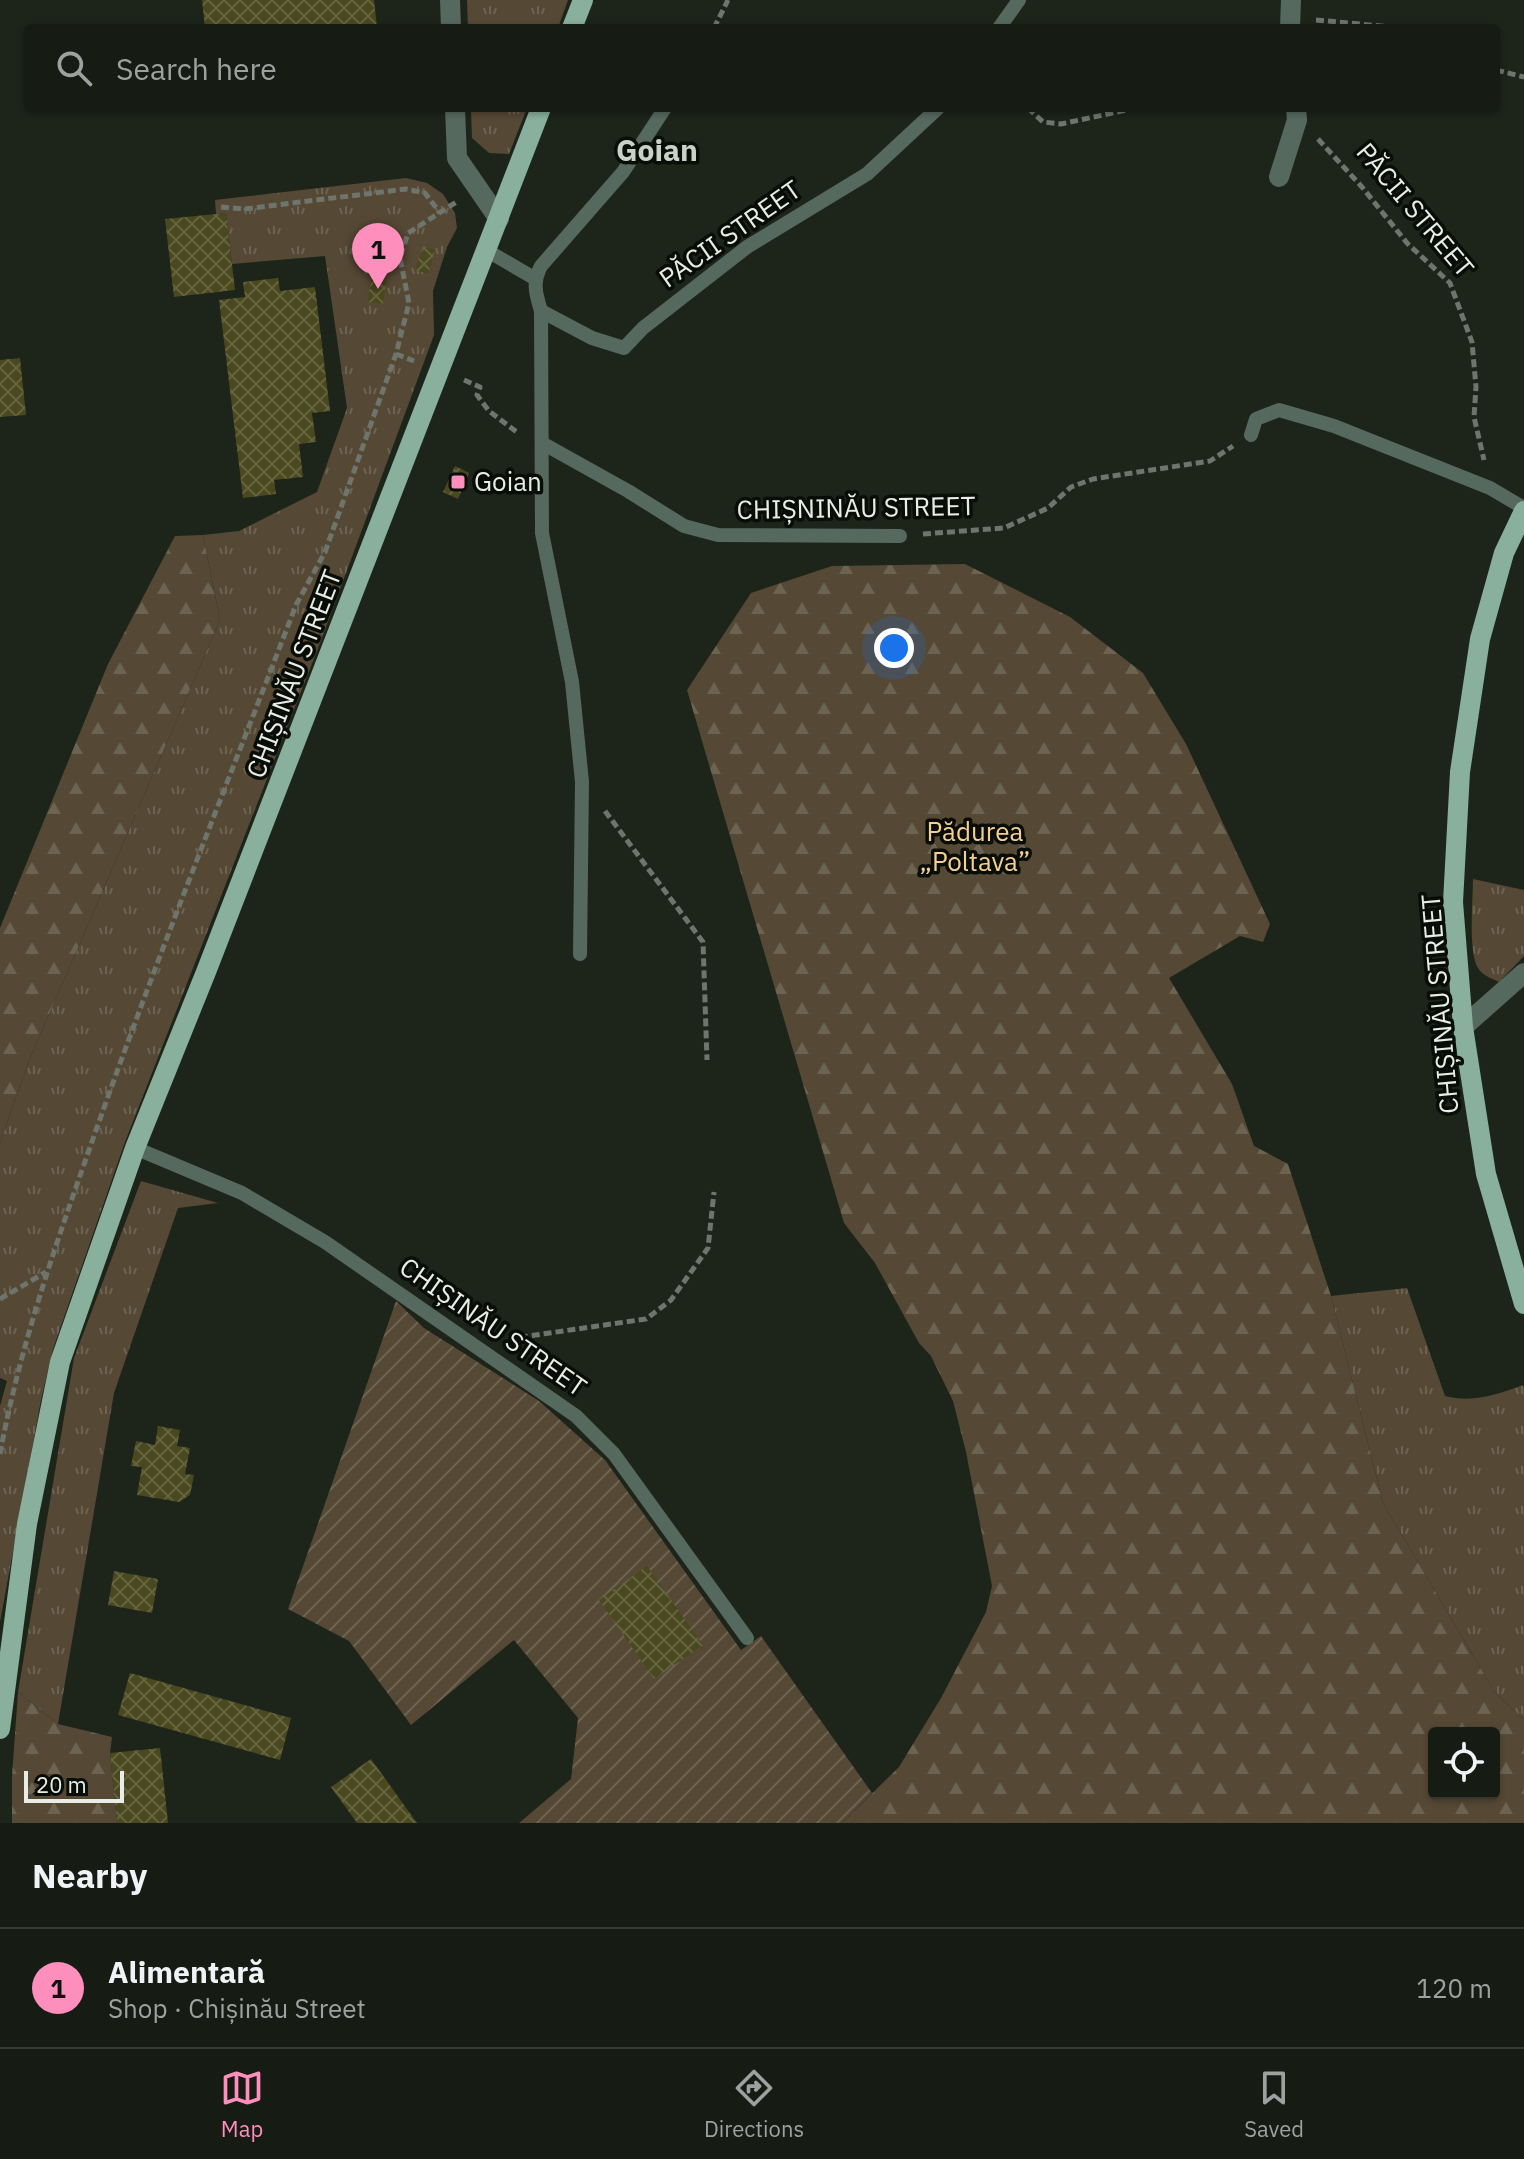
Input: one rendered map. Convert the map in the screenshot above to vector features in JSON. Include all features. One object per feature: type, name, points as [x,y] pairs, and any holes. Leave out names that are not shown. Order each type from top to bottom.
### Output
[{"type":"main road","points":[[574,24],[583,0]]},
{"type":"main road","name":"CHIȘINĂU STREET","points":[[0,1729],[27,1524],[60,1362],[135,1148],[539,112]]},
{"type":"main road","name":"CHIȘINĂU STREET","points":[[1524,509],[1504,553],[1489,601],[1474,675],[1460,772],[1453,902],[1463,1027],[1486,1174],[1524,1304]]},
{"type":"street","points":[[450,0],[451,24]]},
{"type":"street","points":[[455,112],[457,158],[499,219]]},
{"type":"street","points":[[1279,177],[1296,114]]},
{"type":"street","points":[[1463,1027],[1524,973]]},
{"type":"lane","points":[[1002,24],[1019,0]]},
{"type":"lane","points":[[580,954],[582,782],[572,682],[542,533],[541,311],[534,278],[623,172],[662,112]]},
{"type":"lane","name":"PĂCII STREET","points":[[541,311],[592,338],[624,348],[643,328],[747,247],[867,174],[934,112]]},
{"type":"lane","points":[[486,250],[534,278]]},
{"type":"lane","points":[[1251,435],[1256,419],[1279,410],[1334,426],[1490,488],[1524,509]]},
{"type":"lane","name":"CHIȘNINĂU STREET","points":[[542,443],[684,526],[718,535],[900,536]]},
{"type":"lane","name":"CHIȘINĂU STREET","points":[[135,1148],[242,1193],[325,1242],[576,1416],[614,1454],[747,1638]]},
{"type":"path","points":[[716,24],[728,0]]},
{"type":"path","points":[[1291,16],[1365,24]]},
{"type":"path","points":[[1500,71],[1524,77]]},
{"type":"path","points":[[1032,112],[1043,122],[1061,124],[1117,112]]},
{"type":"path","name":"PĂCII STREET","points":[[1296,114],[1407,243],[1450,283],[1472,342],[1476,387],[1474,417],[1490,488]]},
{"type":"path","points":[[0,1454],[12,1391],[46,1272],[125,1049],[296,605],[325,552],[396,354],[409,303],[400,258],[408,233],[478,188]]},
{"type":"path","points":[[221,207],[244,209],[406,189],[425,193],[440,213]]},
{"type":"path","points":[[480,387],[477,395],[489,411],[511,430],[542,443]]},
{"type":"path","name":"CHIȘNINĂU STREET","points":[[900,536],[1004,528],[1048,508],[1071,487],[1093,479],[1210,461],[1251,435]]},
{"type":"path","points":[[582,782],[703,942],[707,1060]]},
{"type":"path","points":[[475,1345],[646,1319],[671,1300],[708,1248],[714,1192]]},
{"type":"path","points":[[0,1299],[46,1272]]},
{"type":"green space","points":[[467,0],[568,0],[559,24],[468,24]]},
{"type":"green space","points":[[471,112],[525,112],[509,154],[489,153],[472,138]]},
{"type":"green space","points":[[406,178],[427,183],[443,194],[455,213],[457,228],[447,247],[433,291],[434,335],[322,638],[125,1142],[53,1349],[0,1622],[0,1406],[7,1381],[0,1378],[0,1143],[28,1063],[220,620],[203,535],[239,531],[317,492],[347,408],[325,256],[232,264],[226,213],[216,214],[215,200]]},
{"type":"green space","points":[[203,535],[220,620],[28,1063],[0,1143],[0,928],[108,664],[175,536]]},
{"type":"green space","name":"Pădurea „Poltava”","points":[[965,564],[1070,617],[1143,673],[1186,744],[1270,924],[1263,942],[1240,936],[1169,978],[1232,1084],[1254,1146],[1288,1164],[1331,1296],[1383,1503],[1494,1691],[1524,1720],[1524,1823],[842,1823],[899,1767],[941,1698],[986,1612],[992,1586],[953,1401],[931,1356],[919,1343],[875,1263],[844,1223],[687,690],[751,593],[832,566]]},
{"type":"green space","points":[[1473,879],[1524,890],[1524,956],[1499,982],[1482,973],[1475,960],[1472,938]]},
{"type":"green space","points":[[141,1181],[218,1203],[178,1208],[114,1393],[58,1724],[18,1692],[74,1358]]},
{"type":"green space","points":[[1407,1288],[1445,1396],[1475,1398],[1523,1385],[1524,1388],[1524,1720],[1494,1691],[1383,1503],[1331,1296]]},
{"type":"green space","points":[[396,1301],[424,1328],[539,1401],[605,1460],[741,1650],[761,1636],[872,1793],[842,1823],[519,1823],[571,1779],[578,1718],[514,1640],[411,1725],[349,1641],[288,1609]]},
{"type":"green space","points":[[18,1692],[58,1724],[112,1737],[110,1753],[117,1823],[12,1823]]},
{"type":"building","points":[[202,0],[374,0],[377,24],[205,24]]},
{"type":"building","points":[[226,213],[235,290],[174,297],[165,219]]},
{"type":"building","points":[[423,246],[435,250],[428,274],[415,270]]},
{"type":"building","points":[[372,274],[387,276],[383,304],[368,302]]},
{"type":"building","points":[[278,278],[280,291],[315,287],[330,411],[312,413],[316,442],[299,444],[303,477],[274,480],[276,494],[243,498],[219,300],[245,297],[243,282]]},
{"type":"building","points":[[20,358],[26,415],[0,417],[0,360]]},
{"type":"building","points":[[455,466],[469,473],[458,499],[443,492]]},
{"type":"building","points":[[158,1426],[180,1430],[177,1446],[190,1448],[185,1474],[194,1475],[190,1495],[179,1502],[137,1495],[142,1467],[131,1466],[136,1441],[155,1445]]},
{"type":"building","points":[[647,1566],[703,1645],[654,1679],[599,1600]]},
{"type":"building","points":[[114,1571],[158,1579],[152,1613],[108,1605]]},
{"type":"building","points":[[130,1673],[291,1718],[280,1760],[118,1715]]},
{"type":"building","points":[[160,1748],[168,1823],[117,1823],[110,1753]]},
{"type":"building","points":[[371,1759],[417,1823],[357,1823],[331,1787]]},
{"type":"place","name":"Alimentară","points":[[378,289]]},
{"type":"place","name":"Goian","points":[[458,482]]},
{"type":"district","name":"Goian","points":[[657,151]]}]
